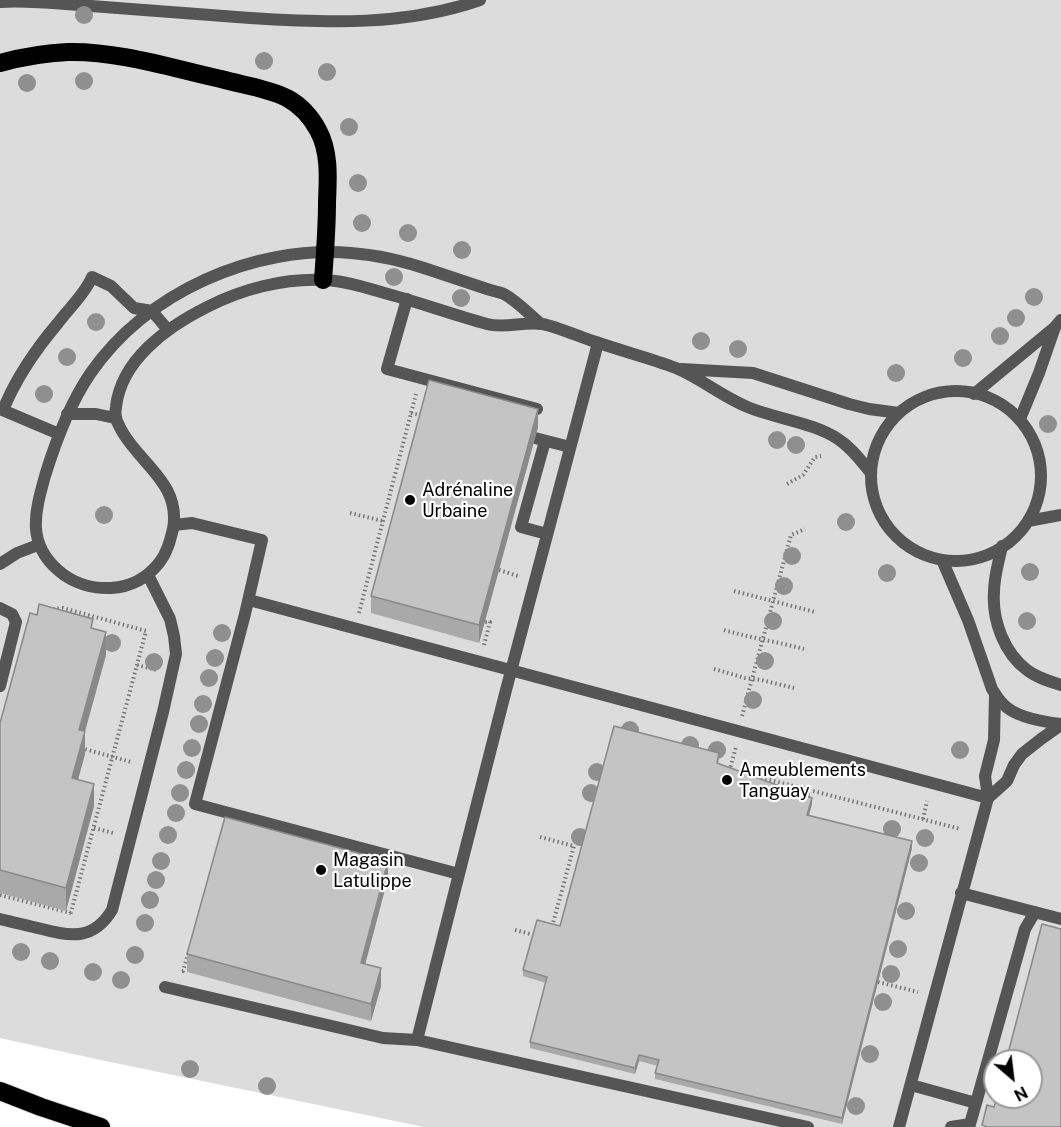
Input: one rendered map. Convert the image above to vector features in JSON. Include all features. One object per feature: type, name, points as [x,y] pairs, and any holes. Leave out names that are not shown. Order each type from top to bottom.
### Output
[{"type":"highway","points":[[0,63],[60,53],[105,54],[260,89],[290,100],[314,123],[325,147],[328,186],[323,280]]},
{"type":"highway","points":[[0,1091],[100,1127]]},
{"type":"street","points":[[0,2],[32,2],[338,22],[413,17],[480,0]]},
{"type":"street","points":[[541,324],[506,295],[398,261],[353,253],[325,252],[268,259],[232,269],[197,284],[153,311],[128,331],[102,358],[83,385],[67,414],[45,479],[37,512],[35,531],[38,545],[59,571],[86,586],[118,587],[131,584],[148,575],[165,555],[174,525],[173,507],[168,491],[159,476],[130,444],[115,418],[118,394],[128,372],[145,351],[168,330],[191,316],[210,305],[245,292],[281,283],[323,280],[360,286],[494,326],[541,324],[677,369],[746,407],[835,437],[854,452],[871,473]]},
{"type":"street","points":[[59,434],[1,410],[22,372],[92,277],[111,286],[134,308],[153,311],[168,330]]},
{"type":"street","points":[[407,299],[387,369],[491,401],[537,409]]},
{"type":"street","points":[[974,394],[1058,323]]},
{"type":"street","points":[[1020,418],[1058,323]]},
{"type":"street","points":[[417,1040],[511,670],[598,343]]},
{"type":"street","points":[[677,369],[753,373],[849,404],[899,413]]},
{"type":"street","points":[[952,392],[974,394],[997,402],[1020,418],[1034,444],[1040,463],[1038,497],[1028,521],[1002,546],[972,560],[943,562],[903,544],[883,522],[875,503],[871,473],[873,456],[883,430],[899,413],[921,399],[952,392]]},
{"type":"street","points":[[67,414],[96,414],[115,418]]},
{"type":"street","points":[[547,534],[521,528],[540,439],[570,447]]},
{"type":"street","points":[[1028,521],[1061,515]]},
{"type":"street","points":[[174,525],[192,523],[262,540],[249,600],[195,804],[459,874]]},
{"type":"street","points":[[0,564],[17,553],[38,545]]},
{"type":"street","points":[[1002,546],[994,591],[996,614],[1002,636],[1012,656],[1027,670],[1040,678],[1061,685]]},
{"type":"street","points":[[943,562],[968,620],[995,694],[1004,705],[1016,712],[1061,725]]},
{"type":"street","points":[[0,919],[62,934],[76,935],[84,934],[97,927],[112,910],[176,654],[170,619],[148,575]]},
{"type":"street","points":[[249,600],[988,798]]},
{"type":"street","points":[[0,608],[12,614],[16,622],[0,686]]},
{"type":"street","points":[[899,1127],[988,798],[985,776],[994,740],[995,694]]},
{"type":"street","points":[[988,798],[1007,781],[1022,754],[1061,725]]},
{"type":"street","points":[[961,893],[1061,919]]},
{"type":"street","points":[[951,1127],[970,1124],[1025,929],[1035,912]]},
{"type":"street","points":[[165,987],[383,1038],[417,1040],[808,1127]]},
{"type":"street","points":[[911,1085],[976,1102]]},
{"type":"path","points":[[359,614],[416,393],[408,390]]},
{"type":"path","points":[[411,413],[424,416]]},
{"type":"path","points":[[788,484],[803,475],[815,457],[821,456]]},
{"type":"path","points":[[389,497],[395,499]]},
{"type":"path","points":[[350,513],[383,521]]},
{"type":"path","points":[[741,719],[791,535],[805,529]]},
{"type":"path","points":[[499,570],[519,576]]},
{"type":"path","points":[[734,591],[814,612]]},
{"type":"path","points":[[50,609],[63,608],[146,631],[70,919]]},
{"type":"path","points":[[483,648],[483,638],[490,622],[485,622]]},
{"type":"path","points":[[724,630],[804,649]]},
{"type":"path","points":[[714,669],[794,688]]},
{"type":"path","points":[[733,747],[737,747],[730,771],[962,829]]},
{"type":"path","points":[[80,748],[113,757]]},
{"type":"path","points":[[923,819],[928,795]]},
{"type":"path","points":[[94,828],[116,834]]},
{"type":"path","points":[[540,837],[574,846],[552,930]]},
{"type":"path","points":[[0,895],[71,913]]},
{"type":"path","points":[[515,930],[534,935]]},
{"type":"path","points":[[183,971],[189,949]]},
{"type":"path","points":[[878,982],[899,988]]},
{"type":"shaded area","points":[[0,0],[1061,0],[1061,1127],[424,1127],[0,1038]]},
{"type":"building","points":[[429,380],[538,409],[479,625],[371,596]]},
{"type":"building","points":[[39,604],[93,619],[91,628],[106,632],[79,730],[85,731],[72,778],[94,784],[66,888],[0,870],[0,723],[30,613],[37,615]]},
{"type":"building","points":[[614,726],[719,753],[717,763],[812,798],[807,815],[912,841],[842,1118],[655,1073],[659,1060],[639,1055],[635,1068],[530,1042],[547,977],[523,970],[537,920],[560,926]]},
{"type":"building","points":[[225,817],[388,861],[361,963],[381,968],[371,1004],[187,954]]},
{"type":"building","points":[[1042,924],[1061,929],[1061,1127],[987,1127],[982,1125],[986,1109],[1043,1109],[1043,1049],[1009,1049]]},
{"type":"place","name":"Adrénaline Urbaine","points":[[410,500]]},
{"type":"place","name":"Ameublements Tanguay","points":[[727,780]]},
{"type":"place","name":"Magasin Latulippe","points":[[321,870]]}]
